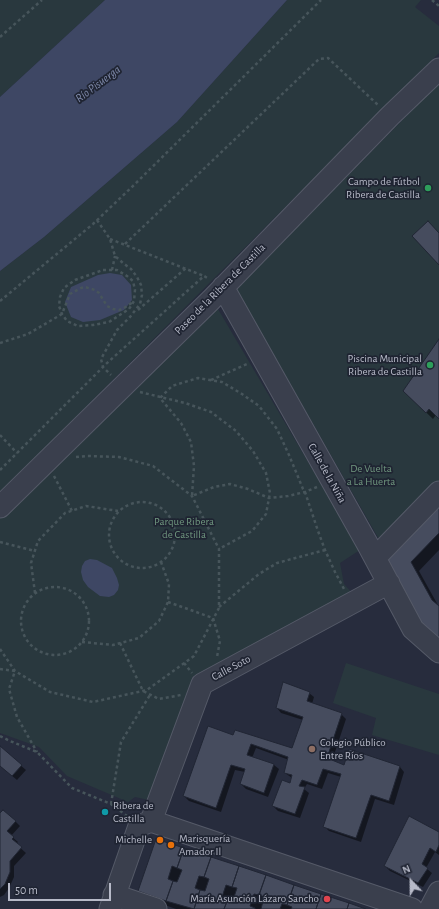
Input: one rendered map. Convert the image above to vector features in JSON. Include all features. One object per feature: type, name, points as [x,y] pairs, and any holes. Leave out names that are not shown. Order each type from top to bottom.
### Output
[{"type":"street","name":"Paseo de la Ribera de Castilla","points":[[0,507],[223,287],[390,116],[439,70]]},
{"type":"street","name":"Calle de la Niña","points":[[223,287],[332,480],[412,628],[439,652]]},
{"type":"street","points":[[375,558],[439,492]]},
{"type":"street","name":"Calle Soto","points":[[112,902],[202,684],[389,584]]},
{"type":"street","points":[[145,824],[412,909]]},
{"type":"street","points":[[430,909],[439,892]]},
{"type":"street","points":[[112,902],[156,909]]},
{"type":"path","points":[[0,38],[42,0]]},
{"type":"path","points":[[0,301],[97,220],[162,159],[321,0]]},
{"type":"path","points":[[432,0],[439,6]]},
{"type":"path","points":[[125,244],[320,59],[328,58],[390,116]]},
{"type":"path","points":[[97,220],[110,238],[115,256],[112,270]]},
{"type":"path","points":[[110,238],[186,268],[223,287]]},
{"type":"path","points":[[115,256],[131,269],[141,285],[142,295],[140,304],[133,314]]},
{"type":"path","points":[[186,268],[133,314],[117,330],[101,359],[103,367],[122,387],[211,412],[236,431],[253,451],[266,473],[270,493],[266,514],[252,531],[219,549]]},
{"type":"path","points":[[103,270],[116,270],[127,276],[132,281],[136,290],[134,301],[129,309],[109,322],[78,326],[68,321],[62,314],[59,306],[60,297],[64,288],[75,280],[103,270]]},
{"type":"path","points":[[0,470],[103,367],[204,276]]},
{"type":"path","points":[[0,343],[28,334],[62,314],[70,294],[81,288],[85,287],[95,290],[99,293],[107,306],[113,309],[119,310],[134,301]]},
{"type":"path","points":[[211,380],[262,358]]},
{"type":"path","points":[[160,398],[172,386],[198,378],[222,382],[259,406],[277,429],[305,492],[325,550],[335,572]]},
{"type":"path","points":[[160,398],[181,423],[191,442],[194,466],[192,496]]},
{"type":"path","points":[[0,435],[17,453]]},
{"type":"path","points":[[74,458],[87,456],[120,457],[153,466],[192,496],[219,549],[219,608]]},
{"type":"path","points":[[47,461],[72,511]]},
{"type":"path","points":[[192,496],[214,487],[230,484],[248,489],[269,498],[288,496],[305,492],[332,480]]},
{"type":"path","points":[[146,501],[156,504],[165,509],[168,513],[175,526],[176,536],[174,546],[169,555],[161,562],[151,567],[140,568],[130,566],[120,560],[113,552],[109,542],[109,531],[112,520],[118,511],[126,505],[146,501]]},
{"type":"path","points":[[35,593],[31,562],[38,541],[65,513],[86,506],[118,511]]},
{"type":"path","points":[[0,542],[35,551]]},
{"type":"path","points":[[0,669],[15,671],[50,692],[93,702],[148,690],[194,656],[219,608],[259,574],[277,564],[325,550]]},
{"type":"path","points":[[82,642],[113,645],[139,638],[159,621],[168,602],[169,584],[161,562]]},
{"type":"path","points":[[58,586],[70,589],[79,596],[86,605],[90,617],[89,629],[82,642],[68,653],[57,655],[46,654],[36,649],[28,642],[23,633],[21,622],[22,611],[27,602],[35,593],[46,588],[58,586]]},
{"type":"path","points":[[168,602],[213,618]]},
{"type":"path","points":[[120,643],[143,691],[159,699],[180,695],[202,684],[215,663],[220,641],[213,618]]},
{"type":"path","points":[[0,649],[15,671]]},
{"type":"path","points":[[15,671],[9,688],[17,717],[37,752],[72,788],[111,804],[122,812]]},
{"type":"path","points":[[111,804],[121,742],[150,695]]},
{"type":"path","points":[[0,736],[10,742],[37,752]]},
{"type":"green space","points":[[0,0],[105,0],[0,97]]},
{"type":"green space","points":[[287,0],[421,0],[415,7],[439,26],[439,53],[0,493],[0,271],[44,237],[177,122]]},
{"type":"green space","name":"De Vuelta a La Huerta","points":[[439,83],[439,482],[380,541],[236,289]]},
{"type":"green space","name":"Parque Ribera de Castilla","points":[[215,304],[360,550],[340,563],[344,584],[354,595],[197,680],[153,801],[135,797],[128,802],[67,776],[39,747],[0,733],[0,516]]},
{"type":"green space","points":[[346,663],[439,694],[439,755],[372,735],[376,718],[333,703]]},
{"type":"water","name":"Río Pisuerga","points":[[105,0],[287,0],[177,122],[44,237],[0,271],[0,97]]},
{"type":"water","points":[[110,273],[122,275],[131,285],[132,300],[124,310],[100,320],[83,322],[71,317],[65,302],[71,287],[98,275]]},
{"type":"water","points":[[90,559],[97,560],[112,568],[119,585],[118,590],[114,595],[109,597],[100,596],[88,587],[83,580],[81,572],[82,566],[85,561]]},
{"type":"building","points":[[428,221],[439,233],[439,265],[412,236]]},
{"type":"building","name":"Piscina Municipal Ribera de Castilla","points":[[439,339],[439,419],[429,409],[426,413],[403,391]]},
{"type":"building","points":[[439,498],[439,533],[411,562],[432,600],[439,606],[439,638],[413,616],[380,558]]},
{"type":"building","points":[[283,682],[310,692],[307,701],[342,713],[327,758],[344,765],[349,749],[400,766],[389,801],[371,795],[356,838],[323,827],[341,774],[323,769],[317,785],[302,780],[299,786],[305,787],[295,814],[272,806],[282,780],[290,783],[292,775],[284,773],[288,757],[251,744],[247,755],[274,764],[264,793],[240,784],[245,769],[231,765],[216,808],[183,796],[208,726],[233,735],[235,730],[292,748],[303,717],[276,708]]},
{"type":"building","points":[[0,746],[22,765],[12,776],[0,766]]},
{"type":"building","points":[[3,810],[16,821],[7,831],[14,837],[12,839],[22,847],[10,861],[10,872],[5,884],[0,889],[0,813]]},
{"type":"building","points":[[409,816],[439,832],[439,845],[436,852],[430,848],[422,864],[428,868],[418,883],[384,866]]},
{"type":"building","points":[[156,839],[184,848],[177,868],[172,866],[168,879],[173,881],[166,901],[138,891]]},
{"type":"building","points":[[184,848],[211,857],[204,877],[199,876],[195,888],[200,890],[194,909],[166,901],[173,881],[177,882],[182,870],[177,868]]},
{"type":"building","points":[[211,857],[239,866],[232,887],[226,885],[222,897],[228,899],[224,909],[194,909],[200,890],[205,891],[209,879],[204,877]]},
{"type":"building","points":[[239,866],[266,875],[259,895],[254,894],[250,906],[255,909],[224,909],[228,899],[233,900],[237,888],[232,887]]},
{"type":"building","points":[[266,875],[294,885],[287,905],[282,904],[280,909],[261,909],[264,897],[259,895]]},
{"type":"building","points":[[294,885],[321,894],[316,909],[291,909],[292,907],[287,905]]},
{"type":"building","points":[[321,894],[349,903],[347,909],[316,909]]},
{"type":"building","points":[[349,903],[363,908],[366,909],[347,909]]},
{"type":"place","name":"Campo de Fútbol Ribera de Castilla","points":[[428,188]]},
{"type":"place","name":"Piscina Municipal Ribera de Castilla","points":[[430,365]]},
{"type":"place","name":"Colegio Público Entre Ríos","points":[[312,749]]},
{"type":"place","name":"Ribera de Castilla","points":[[105,812]]},
{"type":"place","name":"Michelle","points":[[160,840]]},
{"type":"place","name":"Marisquería Amador Il","points":[[171,845]]},
{"type":"place","name":"María Asunción Lázaro Sancho","points":[[327,899]]}]
